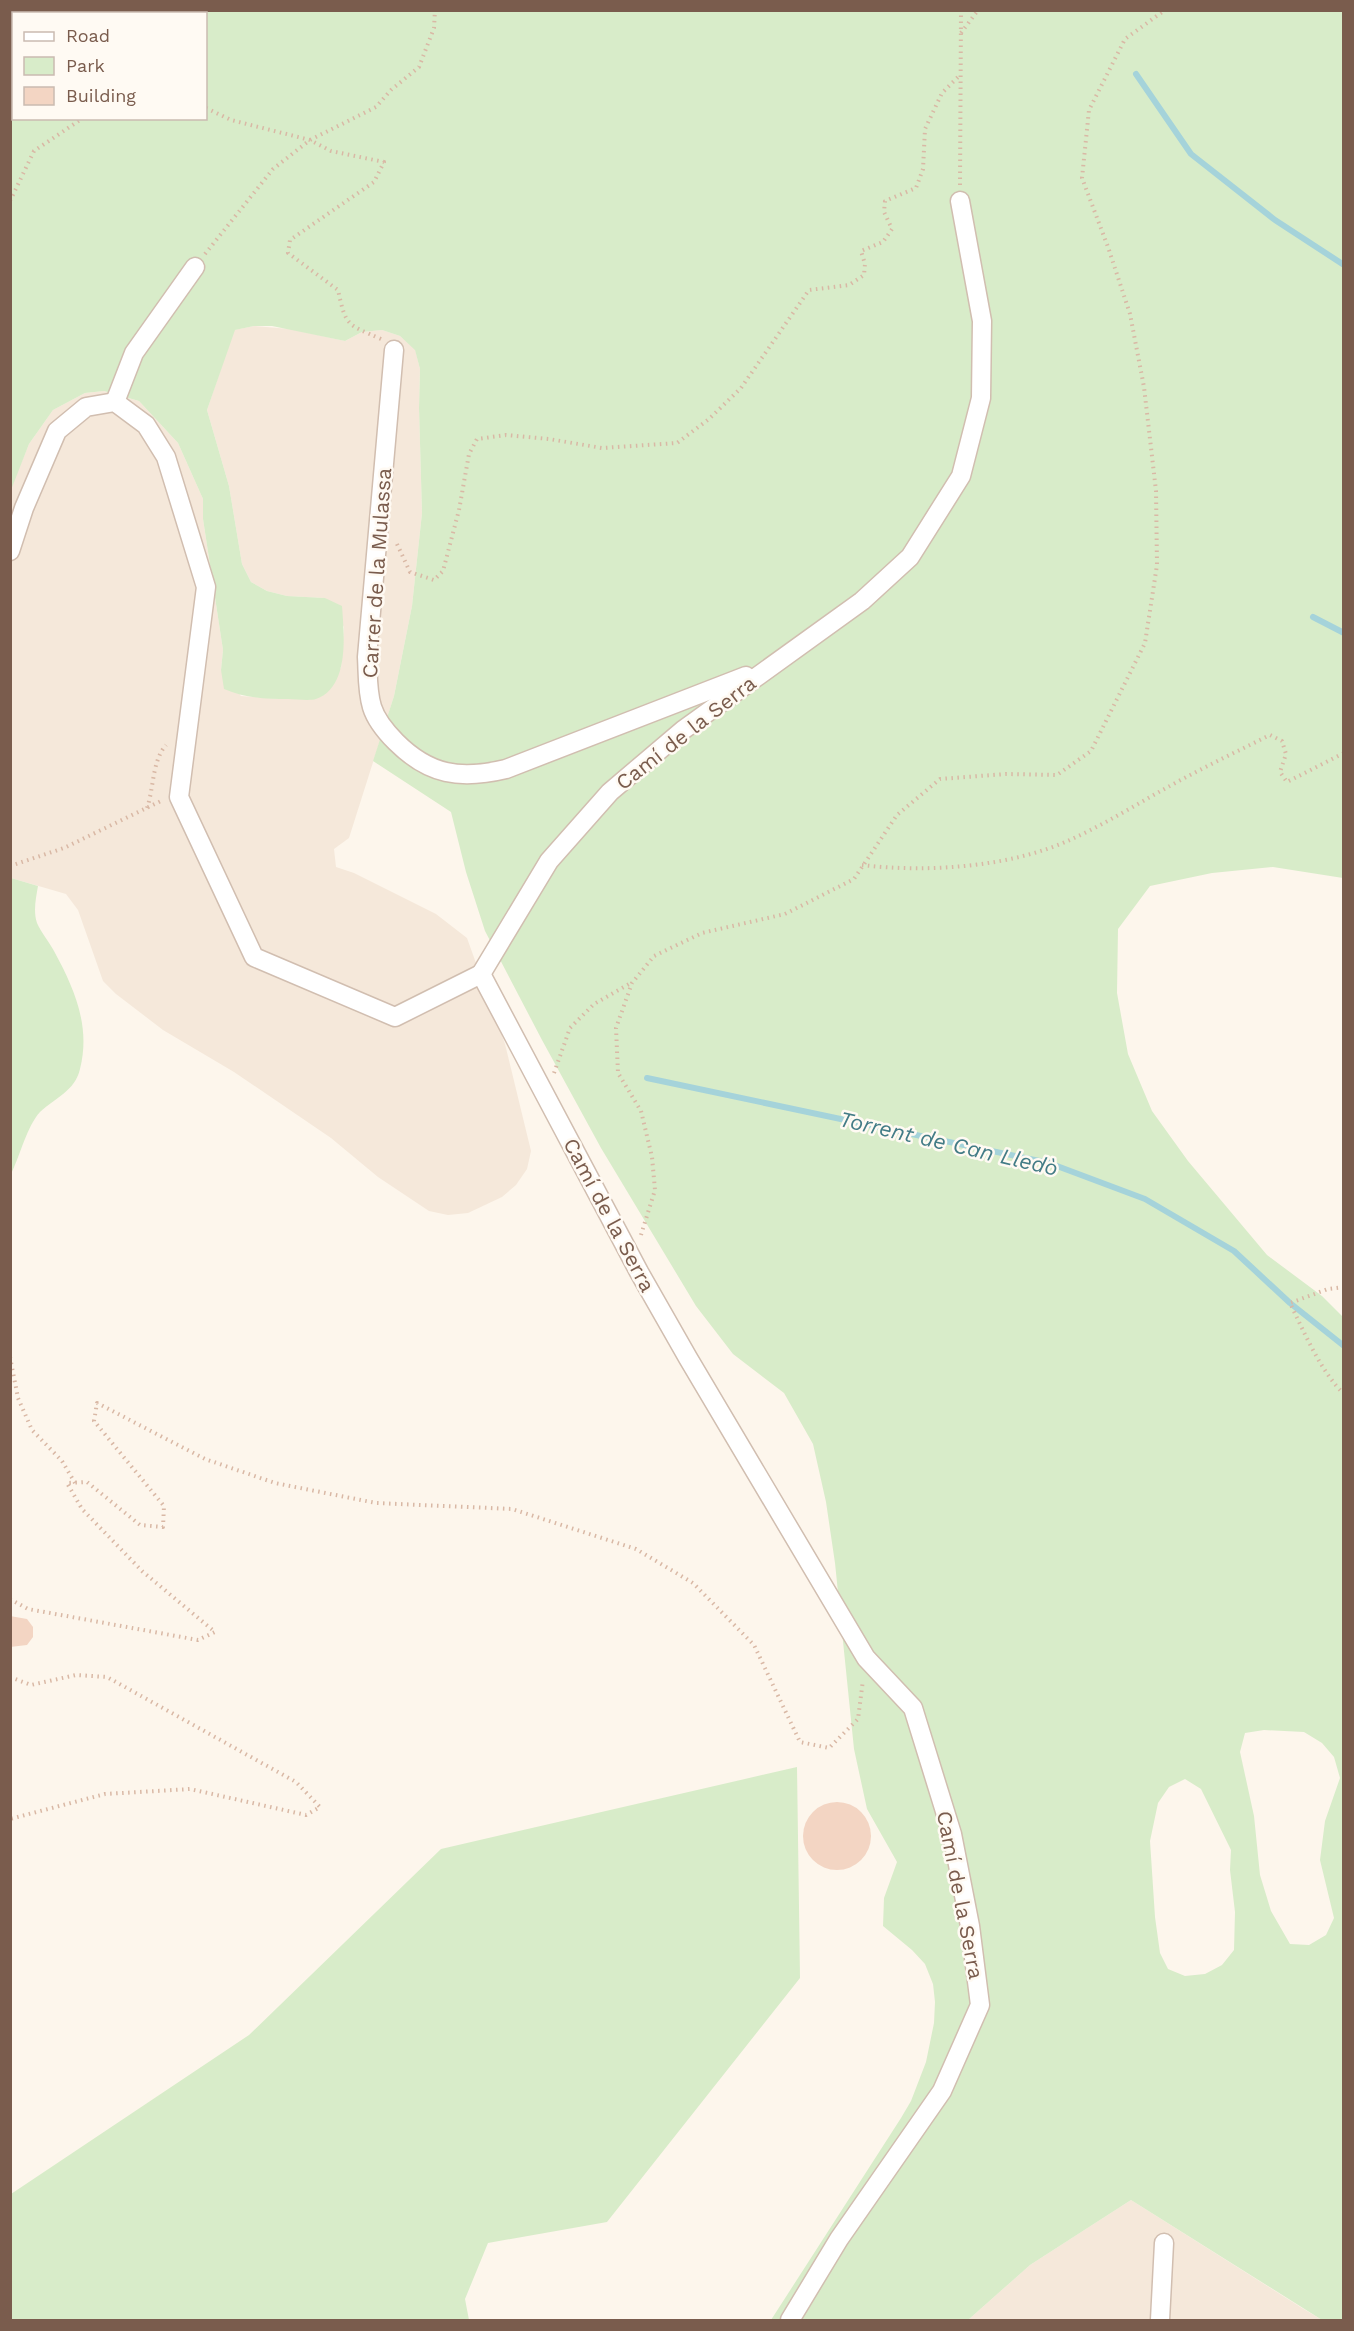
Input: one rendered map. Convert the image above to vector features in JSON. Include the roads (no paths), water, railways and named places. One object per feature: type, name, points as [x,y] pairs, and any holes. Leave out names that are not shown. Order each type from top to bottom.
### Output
[{"type":"street","name":"Camí de la Serra","points":[[790,2320],[839,2239],[942,2091],[980,2005],[970,1926],[952,1834],[913,1708],[866,1658],[639,1272],[481,974],[549,861],[610,792],[683,729],[862,602],[910,556],[961,476],[981,398],[982,321],[960,201]]},
{"type":"street","points":[[115,402],[134,353],[195,267]]},
{"type":"street","name":"Carrer de la Mulassa","points":[[394,351],[368,657],[369,691],[373,709],[390,736],[418,762],[434,769],[471,775],[506,769],[772,666]]},
{"type":"street","points":[[10,551],[24,508],[57,431],[86,407],[115,402],[146,425],[166,457],[206,587],[179,797],[254,957],[395,1017],[481,974]]},
{"type":"street","points":[[1160,2320],[1164,2243]]},
{"type":"waterway","points":[[1136,74],[1191,154],[1275,220],[1344,265]]},
{"type":"waterway","points":[[1313,617],[1344,633]]},
{"type":"waterway","name":"Torrent de Can Lledò","points":[[647,1078],[1049,1163],[1145,1199],[1234,1251],[1290,1303],[1344,1346]]}]
